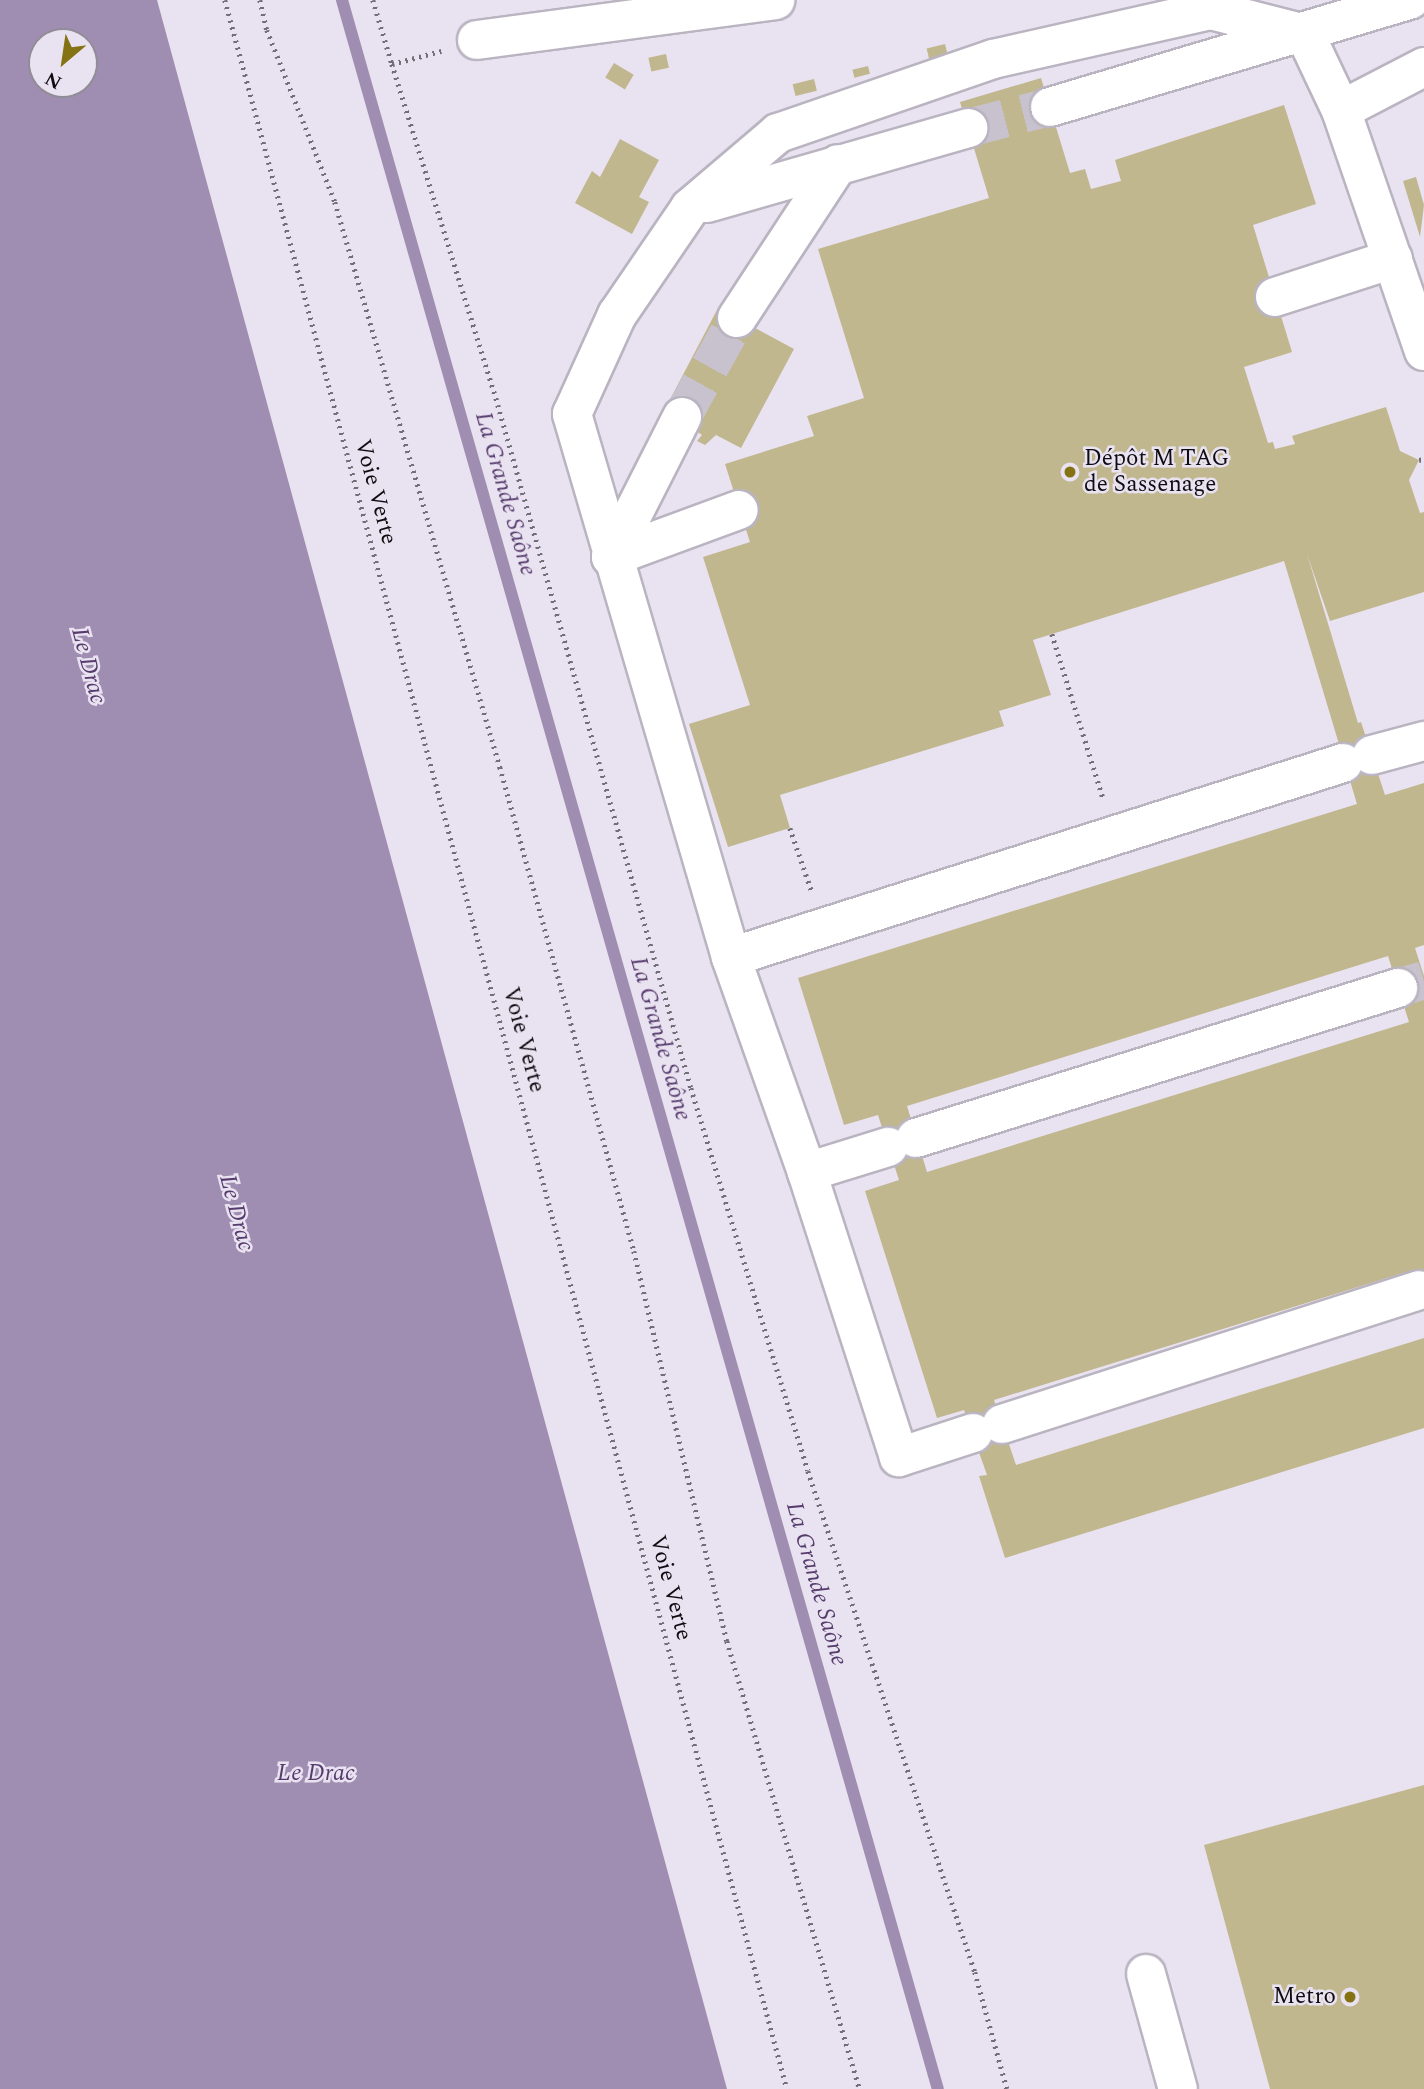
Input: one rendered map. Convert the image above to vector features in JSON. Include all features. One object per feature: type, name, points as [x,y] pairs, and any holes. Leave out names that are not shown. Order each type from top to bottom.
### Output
[{"type":"street","points":[[477,40],[775,0]]},
{"type":"street","points":[[1050,107],[1305,34],[1410,0]]},
{"type":"street","points":[[1305,34],[1211,10],[993,59],[778,134],[690,208],[617,315],[572,414],[611,557],[731,957],[807,1172],[899,1457],[1419,1290]]},
{"type":"street","points":[[1305,34],[1341,110],[1424,351]]},
{"type":"street","points":[[1341,110],[1424,66]]},
{"type":"street","points":[[690,208],[838,163],[968,128]]},
{"type":"street","points":[[737,318],[838,163]]},
{"type":"street","points":[[1275,297],[1392,259]]},
{"type":"street","points":[[611,557],[682,418]]},
{"type":"street","points":[[611,557],[739,510]]},
{"type":"street","points":[[731,957],[1358,759],[1424,741]]},
{"type":"street","points":[[807,1172],[1398,988]]},
{"type":"street","points":[[1146,1974],[1178,2089]]},
{"type":"path","name":"Voie Verte","points":[[225,0],[787,2089]]},
{"type":"path","points":[[260,0],[267,30],[335,202],[500,767],[634,1251],[727,1642],[860,2089]]},
{"type":"path","points":[[373,0],[498,405],[707,1141],[808,1472],[975,1972],[1007,2089]]},
{"type":"path","points":[[392,64],[477,40]]},
{"type":"path","points":[[1052,634],[1115,836]]},
{"type":"water","name":"Le Drac","points":[[0,0],[157,0],[727,2089],[0,2089]]},
{"type":"building","points":[[945,44],[948,56],[929,60],[927,49]]},
{"type":"building","points":[[666,54],[669,68],[651,71],[648,58]]},
{"type":"building","points":[[614,63],[634,75],[625,89],[605,78]]},
{"type":"building","points":[[868,66],[870,74],[854,78],[852,70]]},
{"type":"building","points":[[1041,78],[1070,173],[1085,169],[1091,189],[1121,181],[1115,160],[1284,105],[1316,204],[1253,225],[1292,352],[1244,367],[1268,443],[1273,442],[1275,449],[1295,444],[1292,436],[1386,407],[1400,451],[1419,460],[1409,480],[1420,513],[1424,512],[1424,592],[1330,621],[1307,554],[1358,723],[1361,722],[1385,795],[1424,783],[1424,945],[1415,948],[1424,976],[1424,1304],[1413,1270],[994,1400],[1016,1465],[1424,1338],[1424,1428],[1005,1558],[979,1476],[987,1475],[964,1410],[937,1418],[865,1191],[899,1180],[878,1115],[844,1125],[798,978],[1357,804],[1284,561],[1033,640],[1051,695],[999,711],[1004,726],[780,795],[790,828],[728,847],[689,724],[750,705],[703,557],[750,542],[725,464],[814,436],[807,416],[864,398],[818,249],[989,198],[960,102]],"holes":[[[1388,956],[1409,1022],[927,1172],[907,1106]]]},
{"type":"building","points":[[814,79],[817,91],[796,96],[793,84]]},
{"type":"building","points":[[620,139],[659,160],[639,197],[649,202],[632,234],[575,203],[592,171],[600,177]]},
{"type":"building","points":[[1416,177],[1424,205],[1420,237],[1403,181]]},
{"type":"building","points":[[718,308],[794,349],[741,448],[716,435],[705,445],[697,441],[702,435],[665,409]]},
{"type":"building","name":"Metro","points":[[1424,1785],[1424,2089],[1270,2089],[1204,1845]]},
{"type":"waterway","name":"La Grande Saône","points":[[342,0],[938,2089]]},
{"type":"tunnel","points":[[968,128],[1050,107]]},
{"type":"tunnel","points":[[682,417],[737,318]]},
{"type":"tunnel","points":[[1398,988],[1424,980]]},
{"type":"place","name":"Dépôt M TAG de Sassenage","points":[[1070,472]]},
{"type":"place","name":"Metro","points":[[1350,1997]]}]
